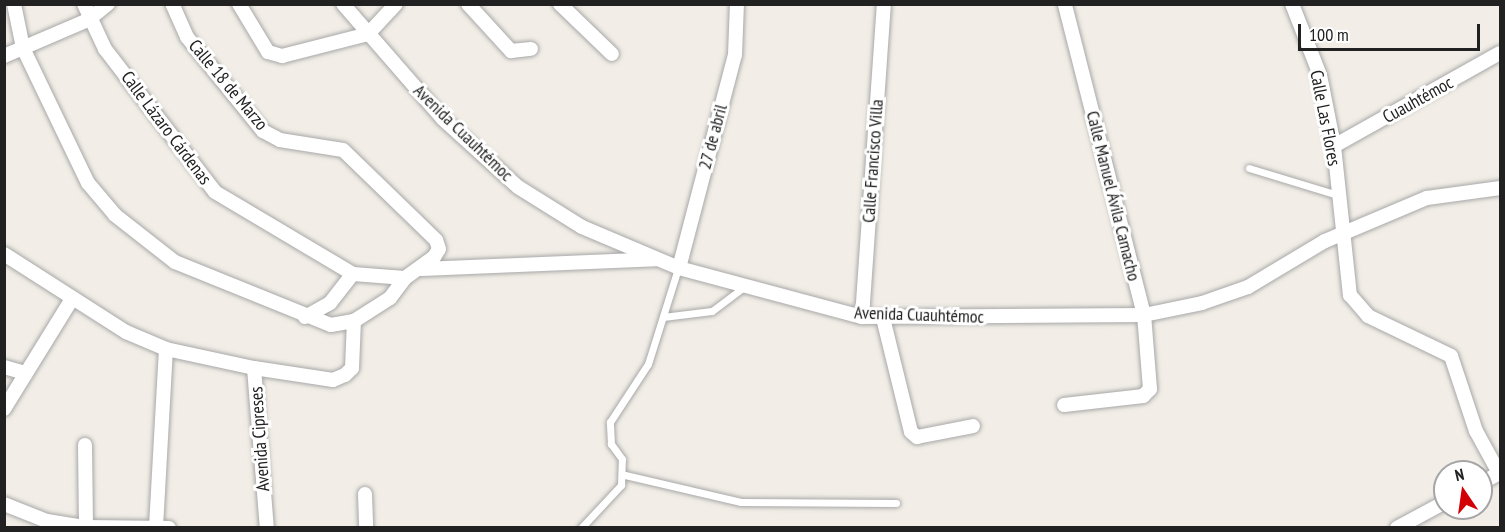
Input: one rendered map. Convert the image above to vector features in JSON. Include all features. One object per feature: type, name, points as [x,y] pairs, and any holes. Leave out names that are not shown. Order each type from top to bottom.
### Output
[{"type":"street","points":[[14,4],[23,48],[88,183],[115,215],[175,262],[306,318],[331,325],[354,321],[390,298],[405,278],[422,269],[657,259]]},
{"type":"street","name":"Calle Lázaro Cárdenas","points":[[84,4],[88,20],[215,192],[353,274],[405,278]]},
{"type":"street","points":[[4,56],[88,20],[108,4]]},
{"type":"street","name":"Calle 18 de Marzo","points":[[172,4],[187,37],[263,130],[280,140],[343,150],[439,249],[422,269]]},
{"type":"street","points":[[239,4],[274,56],[368,34],[390,8]]},
{"type":"street","name":"Avenida Cuauhtémoc","points":[[343,4],[443,119],[518,187],[582,227],[679,268],[743,288],[862,317],[1144,315],[1248,287],[1341,235],[1440,194],[1500,188]]},
{"type":"street","points":[[468,4],[510,51],[531,49]]},
{"type":"street","points":[[560,4],[612,54]]},
{"type":"street","name":"27 de abril","points":[[679,268],[735,56],[737,4]]},
{"type":"street","name":"Calle Francisco Villa","points":[[862,317],[884,4]]},
{"type":"street","name":"Calle Manuel Ávila Camacho","points":[[1064,405],[1143,396],[1150,388],[1144,315],[1065,4]]},
{"type":"street","name":"Calle Las Flores","points":[[1292,4],[1320,75],[1334,146],[1341,235],[1357,308],[1451,357],[1476,431],[1500,473]]},
{"type":"street","name":"Cuauhtémoc","points":[[1334,146],[1500,53]]},
{"type":"street","name":"Avenida Cipreses","points":[[4,254],[72,298],[166,349],[254,368],[267,528]]},
{"type":"street","points":[[306,318],[330,303],[353,274]]},
{"type":"street","points":[[4,409],[72,298]]},
{"type":"street","points":[[884,318],[911,432],[917,437],[973,426]]},
{"type":"street","points":[[254,368],[333,380],[345,375],[352,368],[354,321]]},
{"type":"street","points":[[156,527],[166,349]]},
{"type":"street","points":[[4,367],[25,373]]},
{"type":"street","points":[[85,445],[86,527]]},
{"type":"street","points":[[365,494],[366,528]]},
{"type":"street","points":[[4,504],[47,521],[86,527],[169,528]]},
{"type":"street","points":[[1397,528],[1433,508]]},
{"type":"lane","points":[[1249,168],[1338,195]]},
{"type":"lane","points":[[625,475],[622,459],[611,444],[610,422],[644,374],[679,268]]},
{"type":"lane","points":[[663,317],[712,311],[743,288]]},
{"type":"lane","points":[[625,475],[741,502],[896,503]]},
{"type":"lane","points":[[580,528],[625,475]]}]
